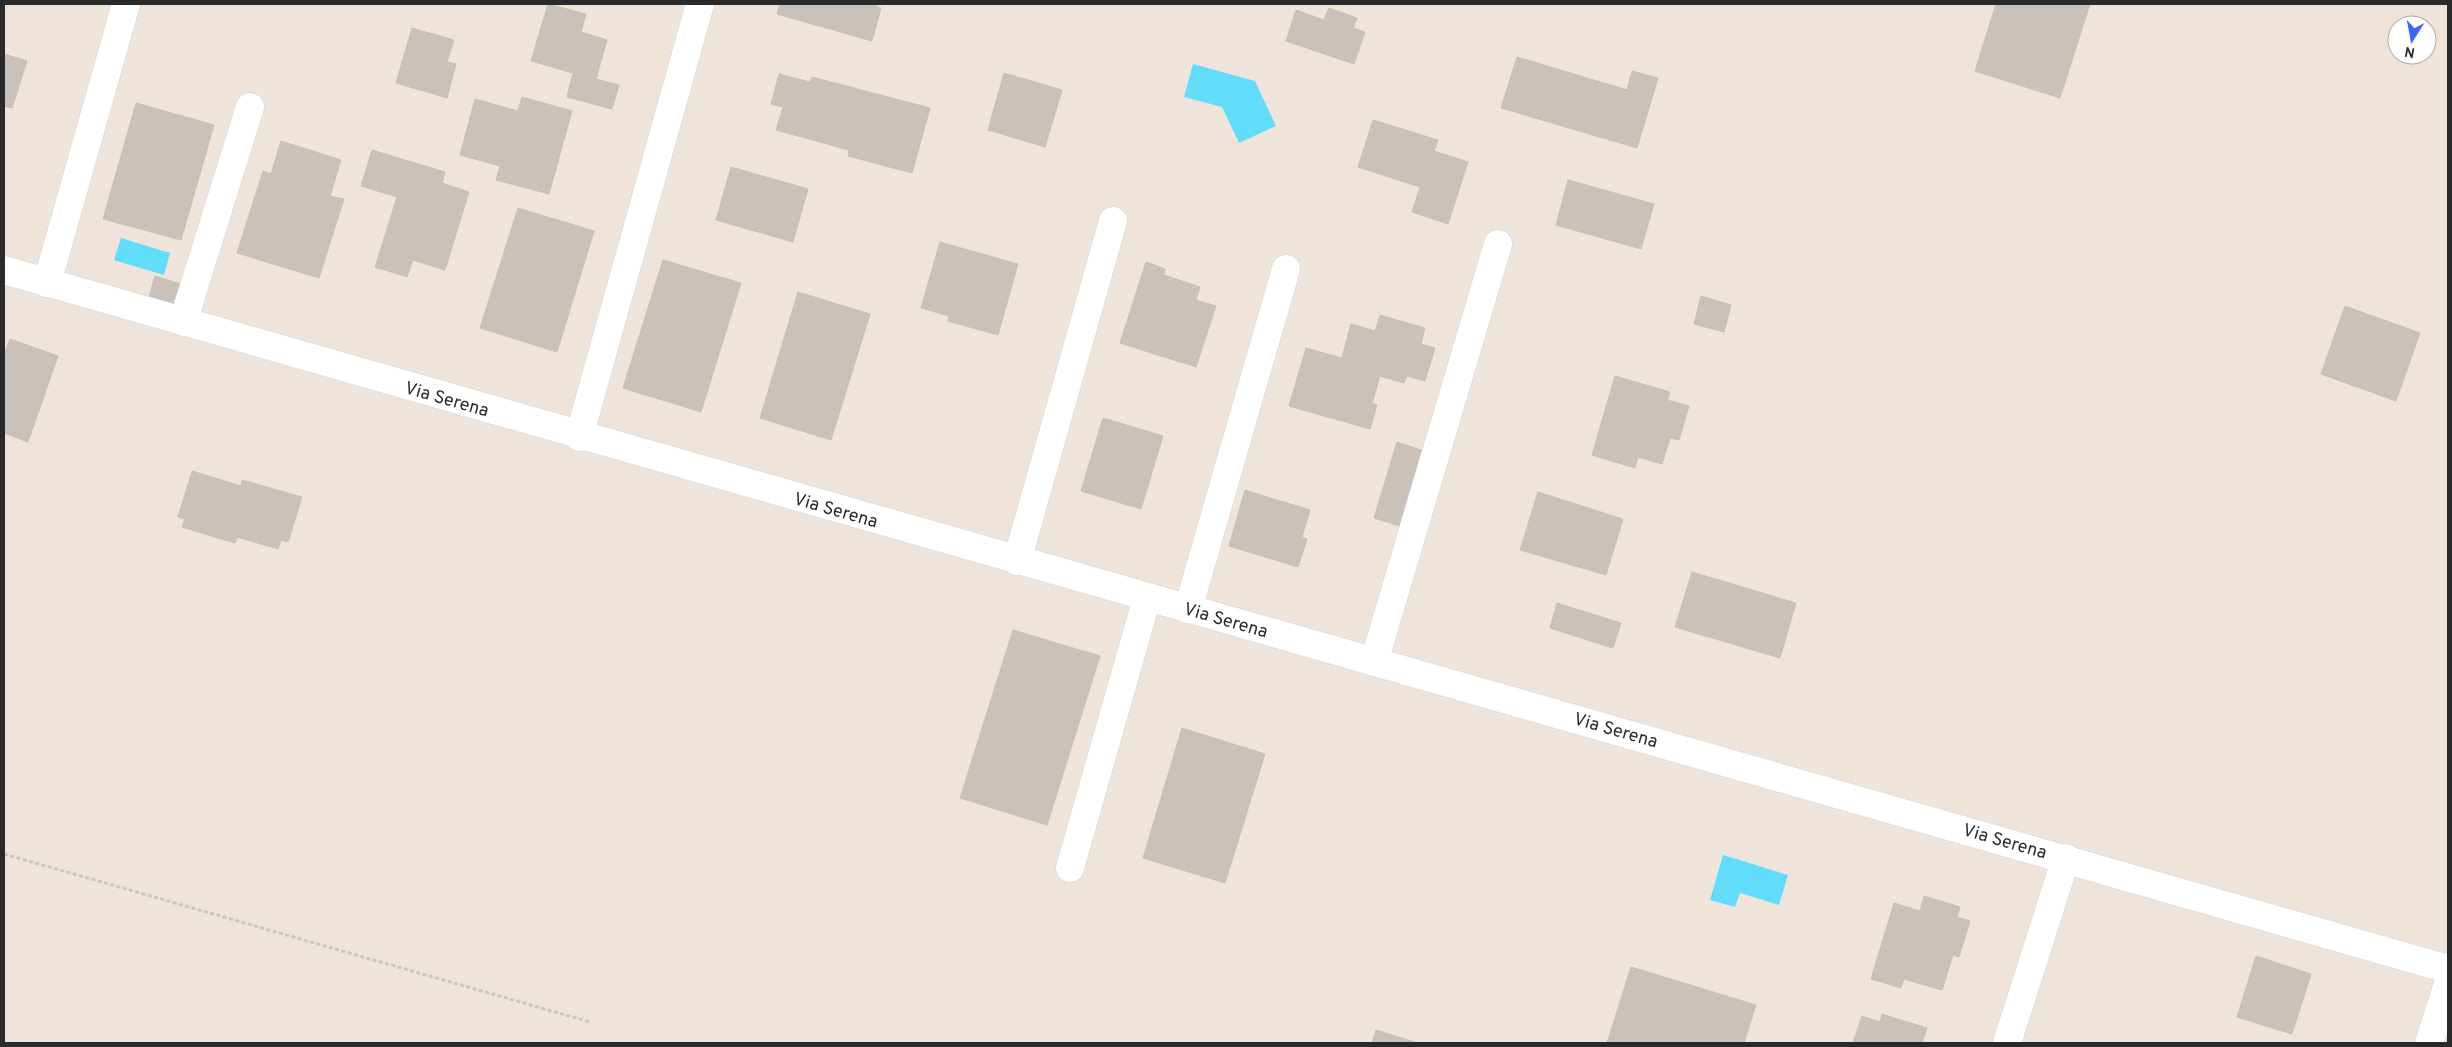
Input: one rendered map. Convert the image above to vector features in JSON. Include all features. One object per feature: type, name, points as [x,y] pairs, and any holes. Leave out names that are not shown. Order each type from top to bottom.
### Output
[{"type":"street","points":[[47,283],[126,4]]},
{"type":"street","points":[[579,437],[700,4]]},
{"type":"street","points":[[183,322],[250,106]]},
{"type":"street","points":[[1017,561],[1113,221]]},
{"type":"street","points":[[1374,662],[1498,244]]},
{"type":"street","points":[[1188,609],[1286,268]]},
{"type":"street","name":"Via Serena","points":[[4,270],[579,437],[2066,858],[2448,969]]},
{"type":"street","points":[[1070,868],[1147,598]]},
{"type":"street","points":[[2007,1043],[2066,858]]},
{"type":"street","points":[[2430,1043],[2448,984]]},
{"type":"path","points":[[4,854],[590,1022]]},
{"type":"water","points":[[1193,64],[1255,81],[1276,126],[1239,143],[1222,107],[1184,97]]},
{"type":"water","points":[[121,238],[170,253],[164,275],[114,260]]},
{"type":"water","points":[[1723,855],[1788,875],[1779,905],[1740,893],[1735,907],[1710,900]]},
{"type":"building","points":[[548,4],[586,14],[581,32],[607,40],[596,79],[619,85],[612,109],[567,97],[573,73],[531,61]]},
{"type":"building","points":[[780,4],[877,4],[876,6],[881,8],[872,41],[777,14]]},
{"type":"building","points":[[1996,4],[2090,4],[2060,98],[1975,71]]},
{"type":"building","points":[[1329,8],[1357,18],[1353,28],[1365,32],[1354,64],[1286,41],[1296,10],[1324,20]]},
{"type":"building","points":[[412,28],[454,40],[447,62],[456,64],[447,98],[396,83]]},
{"type":"building","points":[[4,54],[27,61],[12,108],[4,106]]},
{"type":"building","points":[[1517,57],[1627,90],[1632,71],[1658,78],[1637,148],[1501,108]]},
{"type":"building","points":[[1004,73],[1062,90],[1045,147],[988,130]]},
{"type":"building","points":[[779,74],[810,82],[812,77],[930,108],[912,173],[848,156],[849,150],[776,130],[783,107],[771,104]]},
{"type":"building","points":[[522,97],[572,111],[549,194],[496,180],[500,166],[460,155],[475,99],[518,111]]},
{"type":"building","points":[[136,103],[214,125],[181,240],[103,219]]},
{"type":"building","points":[[1373,120],[1438,140],[1434,151],[1468,162],[1448,224],[1412,212],[1420,187],[1358,167]]},
{"type":"building","points":[[281,141],[341,160],[330,196],[344,199],[319,278],[237,253],[263,171],[271,174]]},
{"type":"building","points":[[372,150],[445,172],[442,183],[469,192],[445,270],[413,260],[407,277],[375,267],[397,197],[361,186]]},
{"type":"building","points":[[731,167],[808,189],[793,242],[716,220]]},
{"type":"building","points":[[1568,180],[1654,204],[1641,249],[1556,225]]},
{"type":"building","points":[[518,208],[594,231],[557,352],[480,328]]},
{"type":"building","points":[[940,242],[1018,264],[998,335],[948,321],[949,316],[921,308]]},
{"type":"building","points":[[663,260],[741,283],[701,412],[623,388]]},
{"type":"building","points":[[1146,262],[1165,269],[1164,275],[1200,287],[1196,300],[1216,306],[1196,367],[1120,343]]},
{"type":"building","points":[[155,276],[184,285],[179,306],[149,297]]},
{"type":"building","points":[[798,292],[870,314],[831,440],[760,418]]},
{"type":"building","points":[[1701,296],[1731,305],[1724,332],[1694,324]]},
{"type":"building","points":[[2345,306],[2420,333],[2396,401],[2321,374]]},
{"type":"building","points":[[1380,315],[1425,328],[1421,344],[1435,348],[1425,381],[1407,376],[1404,383],[1380,376],[1372,403],[1377,405],[1370,429],[1289,406],[1306,348],[1342,358],[1351,324],[1375,331]]},
{"type":"building","points":[[10,339],[58,356],[28,442],[4,433],[4,352]]},
{"type":"building","points":[[1615,376],[1670,392],[1667,400],[1689,406],[1679,440],[1670,438],[1662,464],[1638,457],[1635,468],[1592,455]]},
{"type":"building","points":[[1103,418],[1163,436],[1141,509],[1081,491]]},
{"type":"building","points":[[1397,442],[1424,451],[1400,526],[1374,518]]},
{"type":"building","points":[[192,471],[241,486],[242,480],[302,497],[288,542],[281,540],[278,549],[237,537],[235,543],[182,527],[185,519],[178,517]]},
{"type":"building","points":[[1245,490],[1310,510],[1302,537],[1307,539],[1298,567],[1229,546]]},
{"type":"building","points":[[1538,492],[1623,519],[1606,575],[1520,550]]},
{"type":"building","points":[[1692,572],[1796,603],[1780,658],[1675,627]]},
{"type":"building","points":[[1557,603],[1621,623],[1613,648],[1550,628]]},
{"type":"building","points":[[1013,630],[1100,656],[1047,825],[960,798]]},
{"type":"building","points":[[1182,728],[1265,754],[1225,883],[1143,858]]},
{"type":"building","points":[[1924,896],[1960,907],[1957,917],[1970,921],[1959,957],[1953,955],[1942,990],[1904,979],[1901,988],[1871,979],[1894,903],[1920,911]]},
{"type":"building","points":[[2256,956],[2311,974],[2292,1034],[2237,1017]]},
{"type":"building","points":[[1631,967],[1756,1005],[1744,1043],[1607,1043]]},
{"type":"building","points":[[1882,1014],[1927,1028],[1922,1043],[1853,1043],[1862,1016],[1880,1022]]},
{"type":"building","points":[[1376,1030],[1418,1043],[1372,1043]]}]
